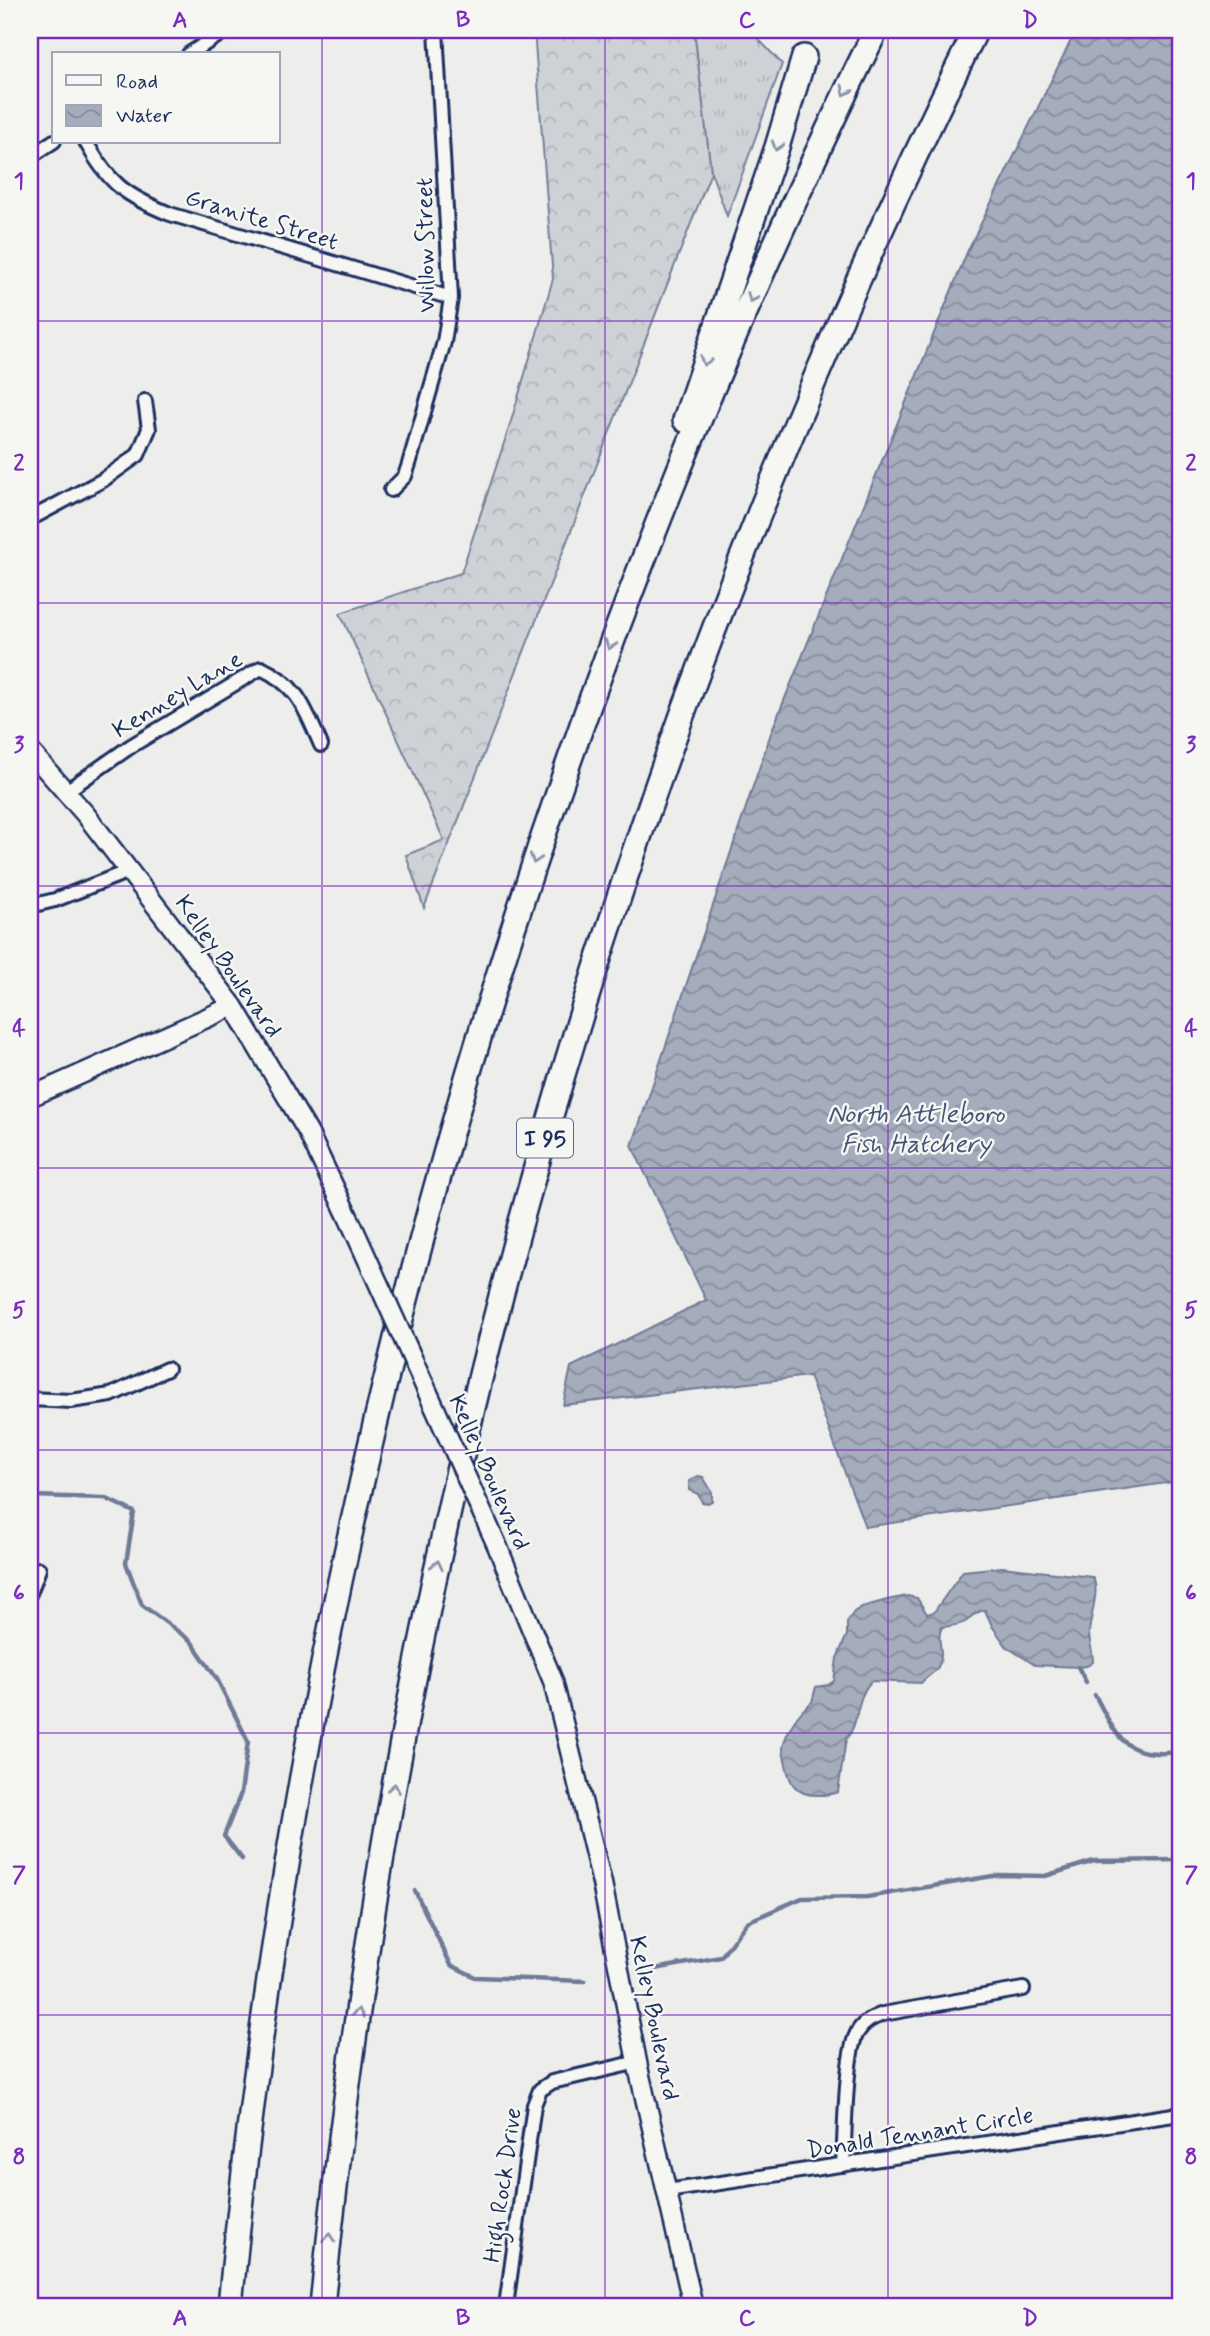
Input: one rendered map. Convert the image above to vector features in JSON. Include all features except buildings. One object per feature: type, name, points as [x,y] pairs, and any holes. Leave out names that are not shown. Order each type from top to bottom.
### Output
[{"type":"highway","points":[[621,616],[739,327],[803,183],[876,30]]},
{"type":"highway","name":"I 95","points":[[322,2306],[340,2145],[367,1950],[419,1655],[471,1415],[550,1123],[635,850],[734,580],[869,256],[976,30]]},
{"type":"highway","points":[[230,2306],[248,2135],[277,1928],[322,1670],[354,1518],[416,1264],[475,1050],[551,813],[621,616],[777,147],[804,57]]},
{"type":"main road","name":"Kelley Boulevard","points":[[30,751],[129,871],[233,1006],[309,1132],[496,1543],[553,1681],[602,1883],[638,2062],[693,2306]]},
{"type":"main road","points":[[30,1097],[233,1006]]},
{"type":"street","points":[[192,52],[227,30]]},
{"type":"street","name":"Willow Street","points":[[391,490],[405,476],[409,464],[444,342],[451,298],[436,30]]},
{"type":"street","points":[[30,157],[52,142]]},
{"type":"street","name":"Granite Street","points":[[87,144],[98,163],[117,186],[141,203],[451,298]]},
{"type":"street","points":[[30,519],[103,480],[138,455],[149,429],[145,401]]},
{"type":"street","name":"Kenney Lane","points":[[65,792],[131,746],[261,667],[280,677],[301,699],[321,746]]},
{"type":"street","points":[[30,906],[55,900],[129,871]]},
{"type":"street","points":[[30,1399],[71,1401],[111,1395],[167,1369]]},
{"type":"street","points":[[30,1593],[39,1569]]},
{"type":"street","points":[[843,2165],[851,2052],[863,2025],[871,2018],[883,2014],[1023,1989]]},
{"type":"street","name":"High Rock Drive","points":[[506,2306],[534,2105],[540,2090],[552,2081],[638,2062]]},
{"type":"street","name":"Donald Tennant Circle","points":[[667,2192],[1180,2114]]},
{"type":"green space","points":[[534,30],[694,30],[711,172],[424,908],[406,855],[444,840],[340,613],[461,573],[509,428],[553,279]]},
{"type":"green space","points":[[694,30],[750,30],[782,64],[727,216],[711,172]]},
{"type":"water","name":"North Attleboro Fish Hatchery","points":[[1076,30],[1180,30],[1180,1481],[865,1527],[809,1376],[563,1405],[571,1367],[706,1300],[632,1146],[772,730],[968,250]]},
{"type":"water","points":[[698,1476],[703,1477],[712,1492],[712,1501],[708,1503],[702,1502],[698,1494],[689,1490],[689,1481]]},
{"type":"water","points":[[1002,1567],[1092,1577],[1095,1595],[1089,1633],[1093,1662],[1078,1667],[1035,1665],[1007,1647],[992,1626],[985,1610],[962,1623],[942,1627],[940,1662],[921,1683],[871,1681],[862,1696],[846,1739],[838,1792],[816,1795],[799,1790],[787,1770],[783,1750],[785,1741],[794,1722],[812,1702],[816,1687],[834,1681],[837,1658],[847,1635],[847,1622],[854,1612],[862,1607],[907,1596],[917,1598],[927,1614],[934,1612],[963,1571]]},
{"type":"waterway","points":[[30,1496],[105,1498],[134,1512],[126,1563],[142,1605],[191,1641],[217,1679],[248,1741],[241,1793],[224,1836],[242,1859]]},
{"type":"waterway","points":[[1078,1667],[1086,1682]]},
{"type":"waterway","points":[[1095,1695],[1118,1735],[1126,1743],[1147,1752],[1180,1752]]},
{"type":"waterway","points":[[644,1971],[721,1957],[747,1922],[802,1898],[867,1897],[999,1875],[1045,1876],[1094,1861],[1180,1860]]},
{"type":"waterway","points":[[415,1891],[451,1965],[475,1977],[585,1981]]}]
